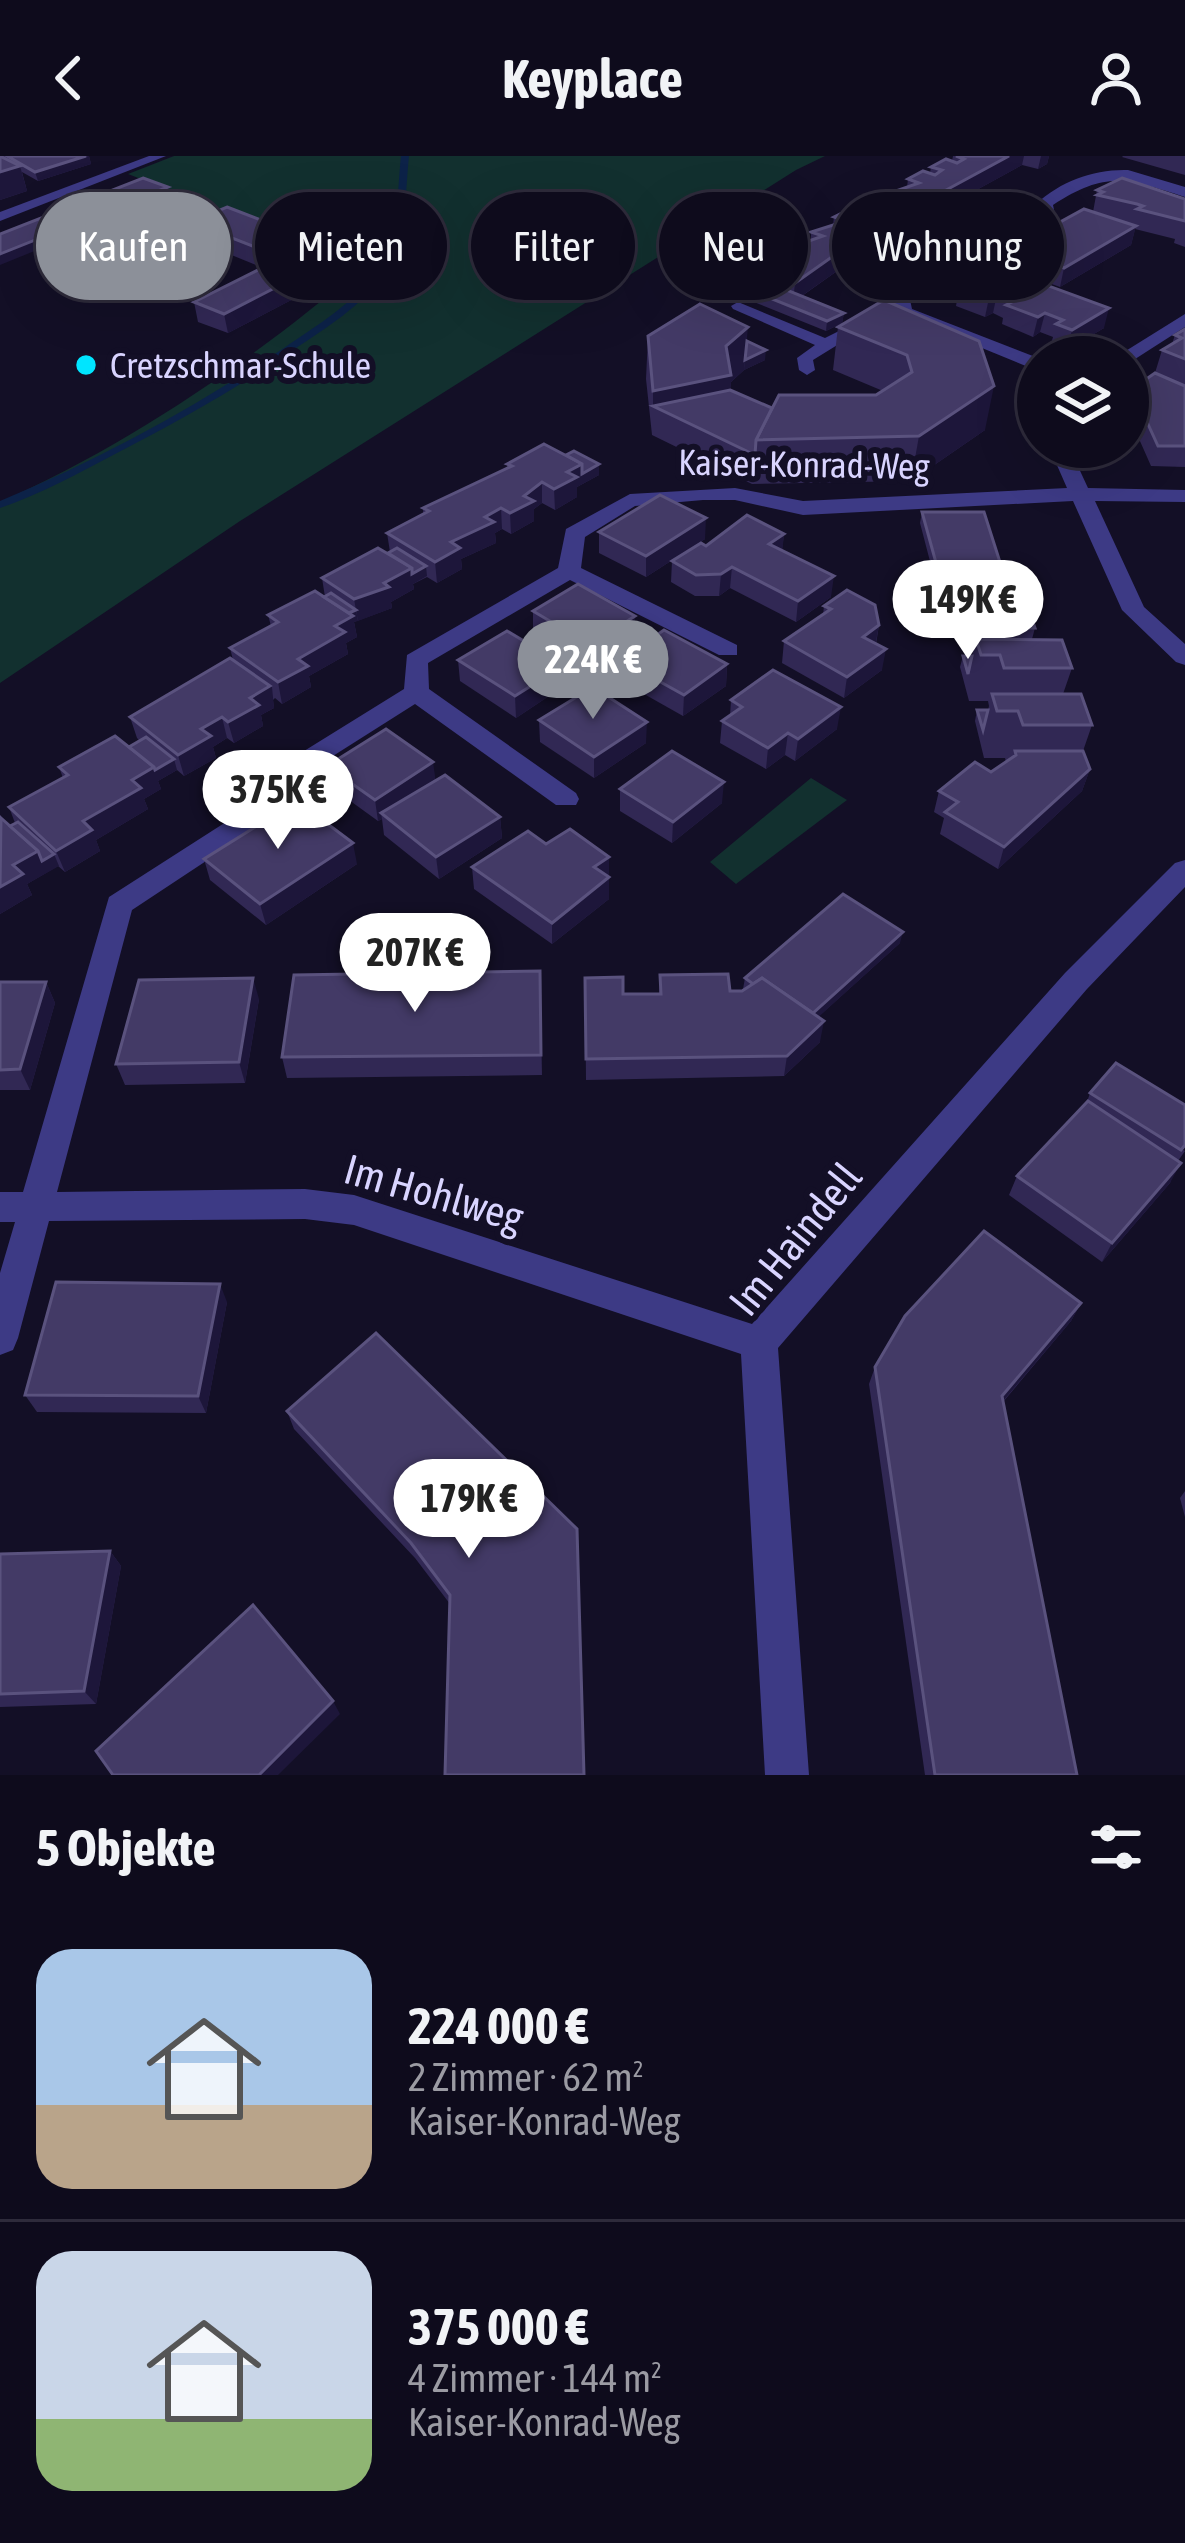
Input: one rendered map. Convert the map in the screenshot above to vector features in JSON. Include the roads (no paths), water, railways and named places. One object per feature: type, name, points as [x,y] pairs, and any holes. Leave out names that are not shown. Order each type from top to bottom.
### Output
[{"type":"street","points":[[1017,358],[890,315],[900,293],[1050,216],[1044,204],[1074,183],[1104,171],[1139,174],[1185,192]]},
{"type":"street","points":[[1149,342],[1184,321]]},
{"type":"street","points":[[1068,468],[1134,610],[1185,657]]},
{"type":"street","name":"Kaiser-Konrad-Weg","points":[[569,571],[574,534],[630,500],[735,494],[803,508],[873,508],[1079,494]]},
{"type":"street","points":[[1079,494],[1185,496]]},
{"type":"street","points":[[416,692],[416,660],[569,571],[728,650]]},
{"type":"street","points":[[416,692],[566,799]]},
{"type":"street","points":[[0,1338],[119,904],[281,799],[305,763],[416,692]]},
{"type":"street","name":"Im Haindell","points":[[787,1775],[759,1343],[1076,981],[1185,870]]},
{"type":"street","name":"Im Hohlweg","points":[[0,1207],[305,1204],[354,1210],[759,1343]]},
{"type":"lane","points":[[0,217],[160,156]]},
{"type":"lane","points":[[738,306],[826,344]]},
{"type":"lane","points":[[806,370],[805,358],[826,344],[890,315]]},
{"type":"waterway","points":[[0,505],[86,466],[204,402],[316,331],[357,299],[381,272],[392,245],[405,156]]},
{"type":"place","name":"Cretzschmar-Schule","points":[[86,365]]}]
